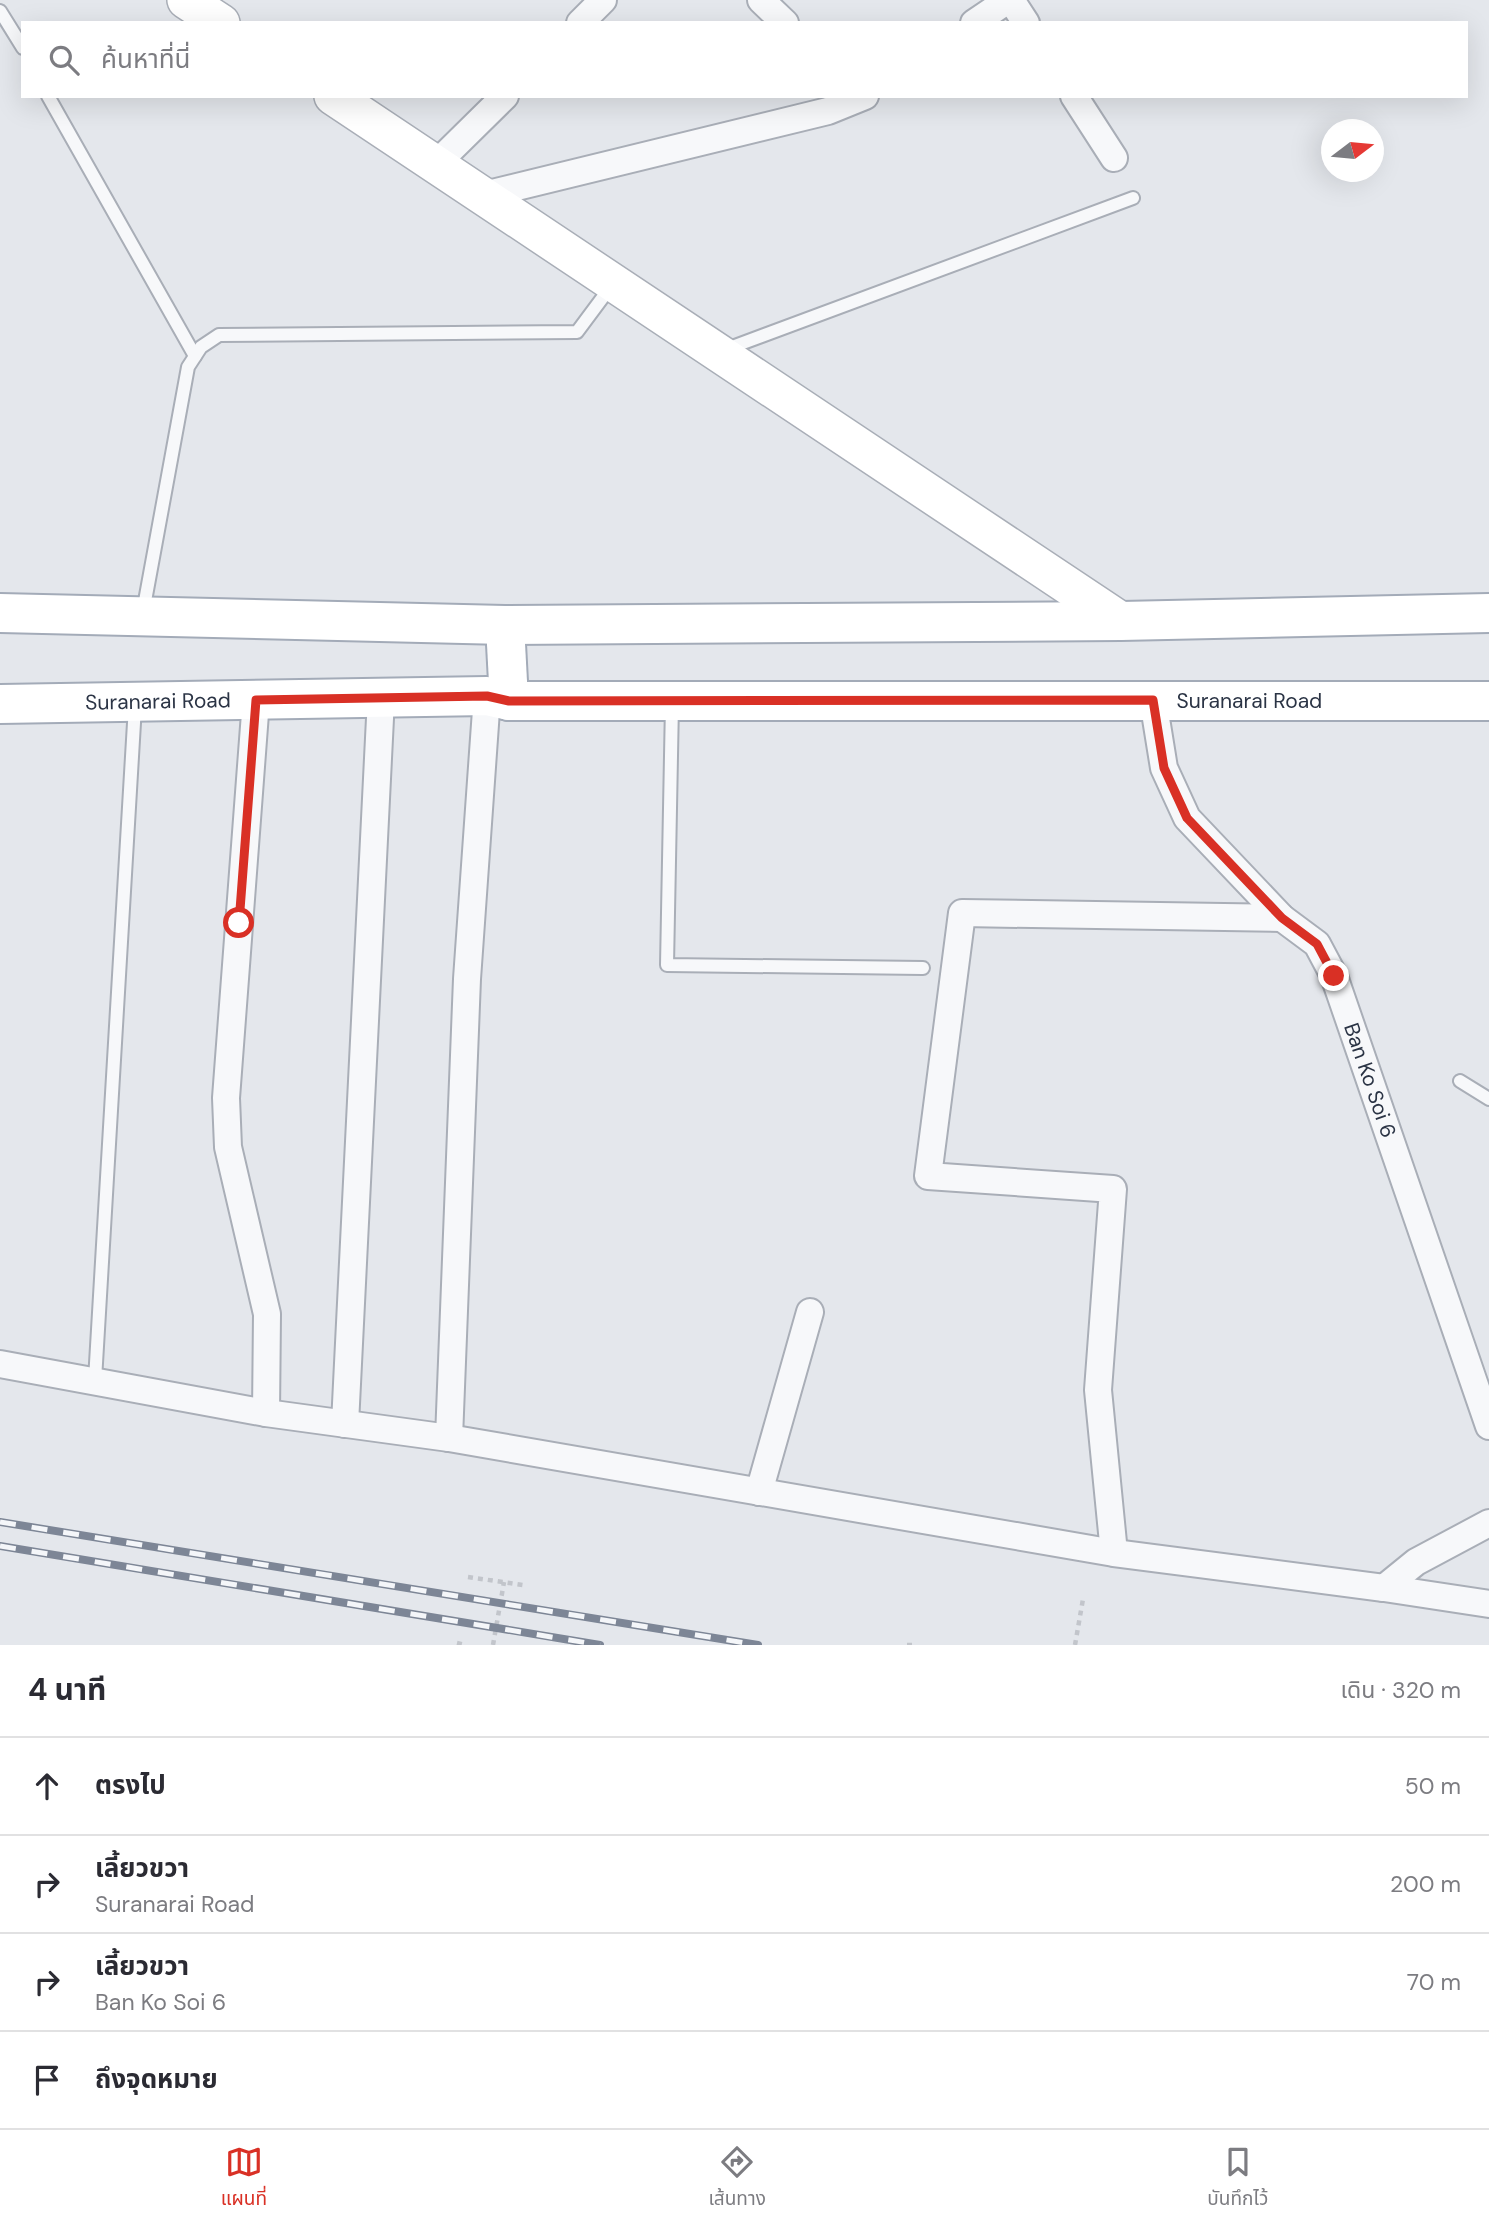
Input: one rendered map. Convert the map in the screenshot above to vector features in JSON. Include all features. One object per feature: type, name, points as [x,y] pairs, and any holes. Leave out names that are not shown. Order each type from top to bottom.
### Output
[{"type":"main road","points":[[0,613],[505,625],[1121,621],[1489,613]]},
{"type":"main road","points":[[498,698],[505,625]]},
{"type":"main road","name":"Suranarai Road","points":[[0,704],[382,698],[1489,701]]},
{"type":"street","points":[[582,21],[603,0]]},
{"type":"street","points":[[761,0],[783,21]]},
{"type":"street","points":[[977,21],[1009,0],[1025,21]]},
{"type":"street","points":[[336,98],[720,351],[1121,621]]},
{"type":"street","points":[[436,164],[503,98]]},
{"type":"street","points":[[484,195],[828,111],[861,98]]},
{"type":"street","points":[[1075,98],[1114,158]]},
{"type":"street","points":[[345,1424],[382,698]]},
{"type":"street","points":[[449,1438],[467,979],[498,698]]},
{"type":"street","points":[[256,700],[226,1098],[228,1147],[267,1314],[266,1413]]},
{"type":"street","name":"Ban Ko Soi 6","points":[[1153,700],[1164,768],[1187,818],[1282,918],[1317,944],[1334,976],[1489,1426]]},
{"type":"street","points":[[1114,1553],[1098,1390],[1113,1189],[928,1176],[962,913],[1282,918]]},
{"type":"street","points":[[759,1492],[810,1312]]},
{"type":"street","points":[[0,1364],[266,1413],[449,1438],[1114,1553],[1489,1604]]},
{"type":"street","points":[[1384,1588],[1416,1562],[1489,1524]]},
{"type":"lane","points":[[0,11],[21,45]]},
{"type":"lane","points":[[49,98],[195,356]]},
{"type":"lane","points":[[720,351],[1133,198]]},
{"type":"lane","points":[[143,616],[188,367],[195,356],[219,335],[576,332],[615,282]]},
{"type":"lane","points":[[672,700],[667,965],[923,968]]},
{"type":"lane","points":[[95,1380],[135,702]]},
{"type":"lane","points":[[1460,1081],[1489,1099]]},
{"type":"path","points":[[468,1577],[523,1585]]},
{"type":"path","points":[[493,1645],[504,1582]]},
{"type":"path","points":[[1075,1645],[1083,1599]]},
{"type":"path","points":[[457,1643],[467,1645]]},
{"type":"path","points":[[907,1645],[916,1645]]},
{"type":"railway","points":[[0,1522],[758,1645]]},
{"type":"railway","points":[[0,1546],[600,1645]]},
{"type":"route","points":[[239,923],[256,700],[487,696],[509,701],[1153,700],[1164,768],[1187,818],[1282,918],[1317,944],[1334,976]]}]
